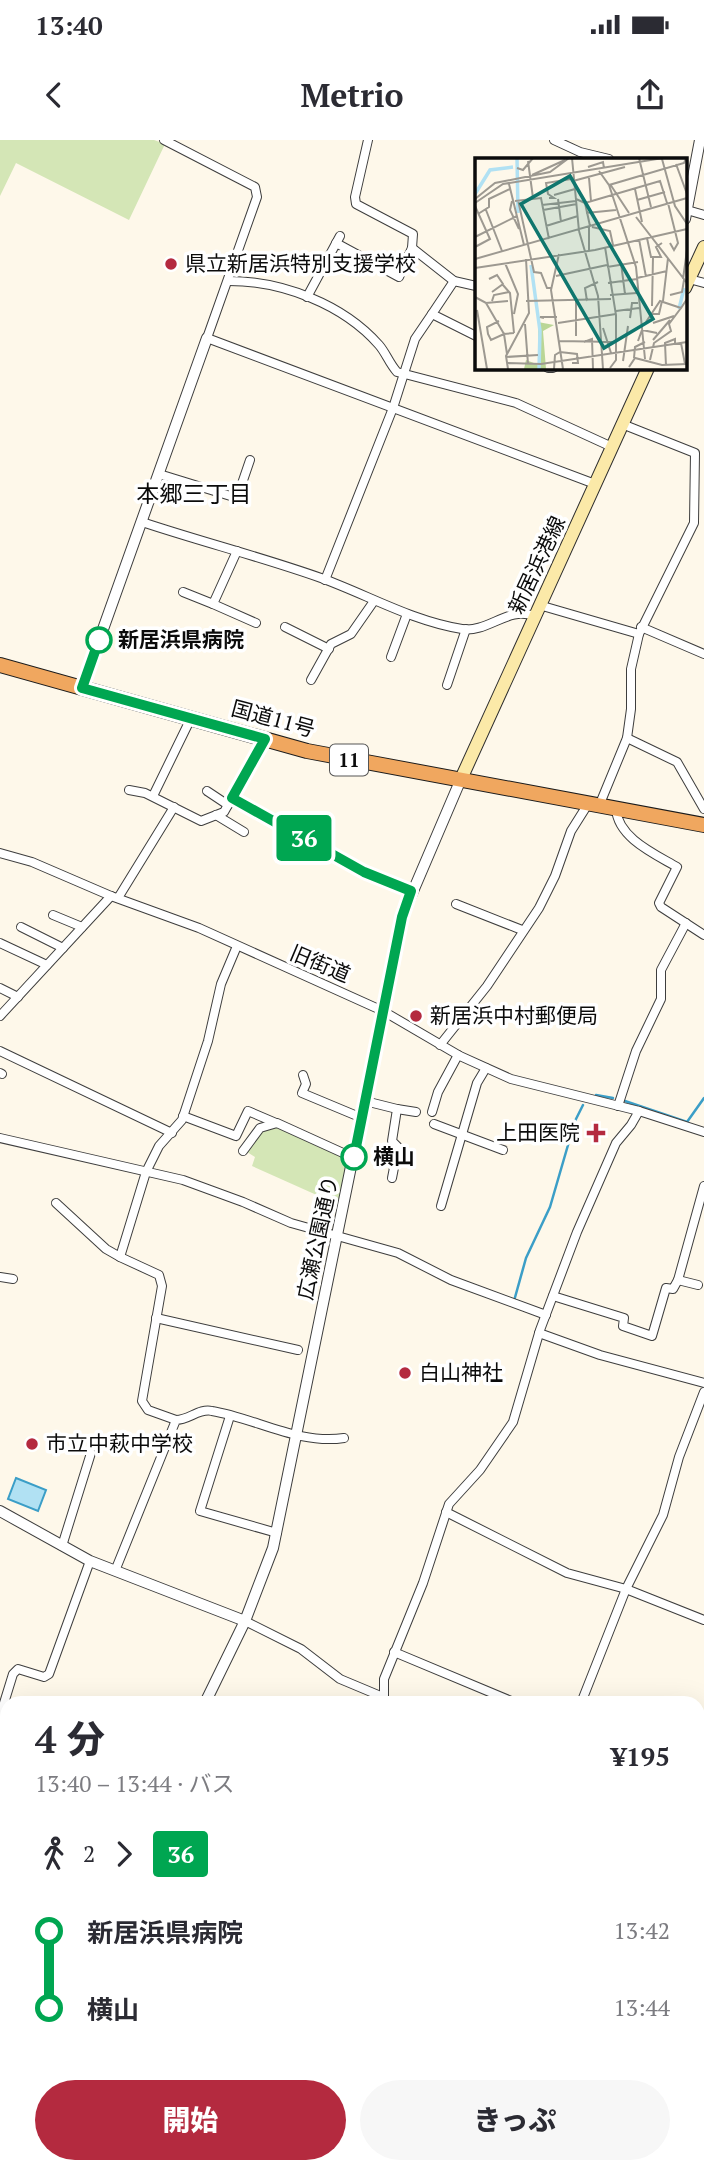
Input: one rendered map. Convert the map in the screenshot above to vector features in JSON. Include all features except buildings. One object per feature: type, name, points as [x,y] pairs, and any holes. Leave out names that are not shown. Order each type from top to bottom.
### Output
[{"type":"highway","name":"国道11号","points":[[0,665],[346,759],[704,825]]},
{"type":"main road","points":[[687,284],[704,247]]},
{"type":"main road","name":"新居浜港線","points":[[461,779],[648,369]]},
{"type":"street","points":[[82,688],[257,197],[255,187],[181,143],[164,140]]},
{"type":"street","points":[[307,297],[338,240],[399,277],[412,248],[413,234],[356,204],[368,140]]},
{"type":"street","points":[[554,140],[580,152],[605,158]]},
{"type":"street","points":[[700,140],[689,180],[686,214],[704,215]]},
{"type":"street","points":[[412,248],[454,281],[475,286]]},
{"type":"street","points":[[229,281],[281,287],[336,311],[379,345],[397,372],[516,403],[612,447]]},
{"type":"street","points":[[325,580],[393,408],[415,339],[454,281]]},
{"type":"street","points":[[687,284],[704,283]]},
{"type":"street","points":[[432,314],[475,335]]},
{"type":"street","points":[[207,338],[595,484]]},
{"type":"street","points":[[440,1045],[487,986],[548,891],[568,838],[593,805],[626,738],[631,709],[631,669],[640,631],[694,523],[695,453],[622,424]]},
{"type":"street","points":[[159,474],[237,498],[250,460]]},
{"type":"street","points":[[142,522],[325,580],[407,614],[466,629],[537,610],[640,631],[704,654]]},
{"type":"street","points":[[694,523],[704,526]]},
{"type":"street","points":[[213,604],[237,551]]},
{"type":"street","points":[[183,592],[256,622]]},
{"type":"street","points":[[311,680],[328,649],[351,634],[373,601]]},
{"type":"street","points":[[391,657],[407,614]]},
{"type":"street","points":[[285,627],[328,649]]},
{"type":"street","points":[[447,685],[466,629]]},
{"type":"street","points":[[153,796],[191,718]]},
{"type":"street","points":[[626,738],[677,762],[704,809]]},
{"type":"street","points":[[130,790],[153,796],[201,821],[216,815],[230,802],[265,739]]},
{"type":"street","name":"広瀬公園通り","points":[[208,1696],[245,1621],[277,1533],[402,917],[461,779]]},
{"type":"street","points":[[207,791],[364,872],[411,891]]},
{"type":"street","points":[[0,1016],[82,927],[115,897],[174,807]]},
{"type":"street","points":[[616,809],[617,819],[625,830],[648,850],[677,867],[659,903],[704,935]]},
{"type":"street","points":[[216,815],[244,832]]},
{"type":"street","name":"旧街道","points":[[0,853],[33,862],[115,897],[189,924],[383,1011],[458,1055],[512,1079],[639,1111],[704,1132]]},
{"type":"street","points":[[456,904],[522,930]]},
{"type":"street","points":[[53,915],[82,927]]},
{"type":"street","points":[[618,1106],[636,1051],[662,999],[661,970],[686,923]]},
{"type":"street","points":[[21,927],[63,948]]},
{"type":"street","points":[[0,943],[47,965]]},
{"type":"street","points":[[120,1257],[147,1171],[159,1146],[172,1133],[183,1115],[208,1041],[221,984],[237,946]]},
{"type":"street","points":[[0,988],[18,997]]},
{"type":"street","points":[[0,1051],[172,1133]]},
{"type":"street","points":[[432,1112],[438,1092],[458,1055]]},
{"type":"street","points":[[441,1206],[477,1083],[486,1068]]},
{"type":"street","points":[[303,1074],[306,1084],[302,1093],[362,1118]]},
{"type":"street","points":[[365,1101],[416,1112]]},
{"type":"street","points":[[392,1178],[398,1147],[392,1141],[397,1109]]},
{"type":"street","points":[[183,1115],[236,1136],[248,1111],[354,1158]]},
{"type":"street","points":[[384,1696],[384,1679],[424,1583],[449,1504],[480,1470],[513,1422],[539,1333],[553,1296],[616,1143],[639,1111]]},
{"type":"street","points":[[243,1151],[260,1128],[277,1123]]},
{"type":"street","points":[[434,1124],[462,1132],[503,1150]]},
{"type":"street","points":[[0,1138],[147,1171],[338,1238],[398,1253],[451,1280],[546,1315]]},
{"type":"street","points":[[553,1296],[624,1318],[623,1326],[652,1336],[666,1288],[673,1289],[678,1280],[704,1186]]},
{"type":"street","points":[[55,1203],[106,1249],[159,1275],[162,1286],[142,1401],[148,1410],[176,1420],[209,1410],[297,1434],[332,1440],[344,1438]]},
{"type":"street","points":[[0,1277],[13,1279]]},
{"type":"street","points":[[678,1280],[698,1285]]},
{"type":"street","points":[[156,1318],[299,1350]]},
{"type":"street","points":[[539,1333],[600,1355],[704,1383]]},
{"type":"street","points":[[584,1696],[626,1589],[663,1515],[679,1457],[704,1392]]},
{"type":"street","points":[[230,1416],[200,1511],[277,1533]]},
{"type":"street","points":[[115,1571],[176,1420]]},
{"type":"street","points":[[62,1546],[91,1453]]},
{"type":"street","points":[[0,1511],[90,1561],[245,1621],[301,1649],[340,1679],[376,1696]]},
{"type":"street","points":[[446,1512],[567,1573],[626,1589],[704,1620]]},
{"type":"street","points":[[6,1696],[13,1674],[18,1669],[44,1677],[50,1674],[90,1561]]},
{"type":"street","points":[[394,1652],[499,1696]]},
{"type":"green space","points":[[0,140],[154,140],[165,144],[129,220],[16,163],[0,196]]},
{"type":"green space","points":[[275,1126],[349,1160],[339,1205],[252,1166],[255,1157],[247,1152],[263,1130]]},
{"type":"water","points":[[16,1478],[46,1490],[38,1511],[8,1499]]},
{"type":"waterway","points":[[596,1095],[613,1098]]},
{"type":"waterway","points":[[622,1100],[687,1122],[704,1098]]},
{"type":"waterway","points":[[514,1301],[526,1258],[550,1207],[575,1121],[583,1105]]},
{"type":"bus line","name":"36","points":[[99,640],[82,688],[265,739],[232,798],[364,872],[411,891],[402,917],[354,1157]]},
{"type":"place","name":"県立新居浜特別支援学校","points":[[171,264]]},
{"type":"place","name":"新居浜県病院","points":[[99,640]]},
{"type":"place","name":"新居浜中村郵便局","points":[[416,1016]]},
{"type":"place","name":"上田医院","points":[[596,1133]]},
{"type":"place","name":"横山","points":[[354,1157]]},
{"type":"place","name":"白山神社","points":[[405,1373]]},
{"type":"place","name":"市立中萩中学校","points":[[32,1444]]},
{"type":"district","name":"本郷三丁目","points":[[194,494]]}]
